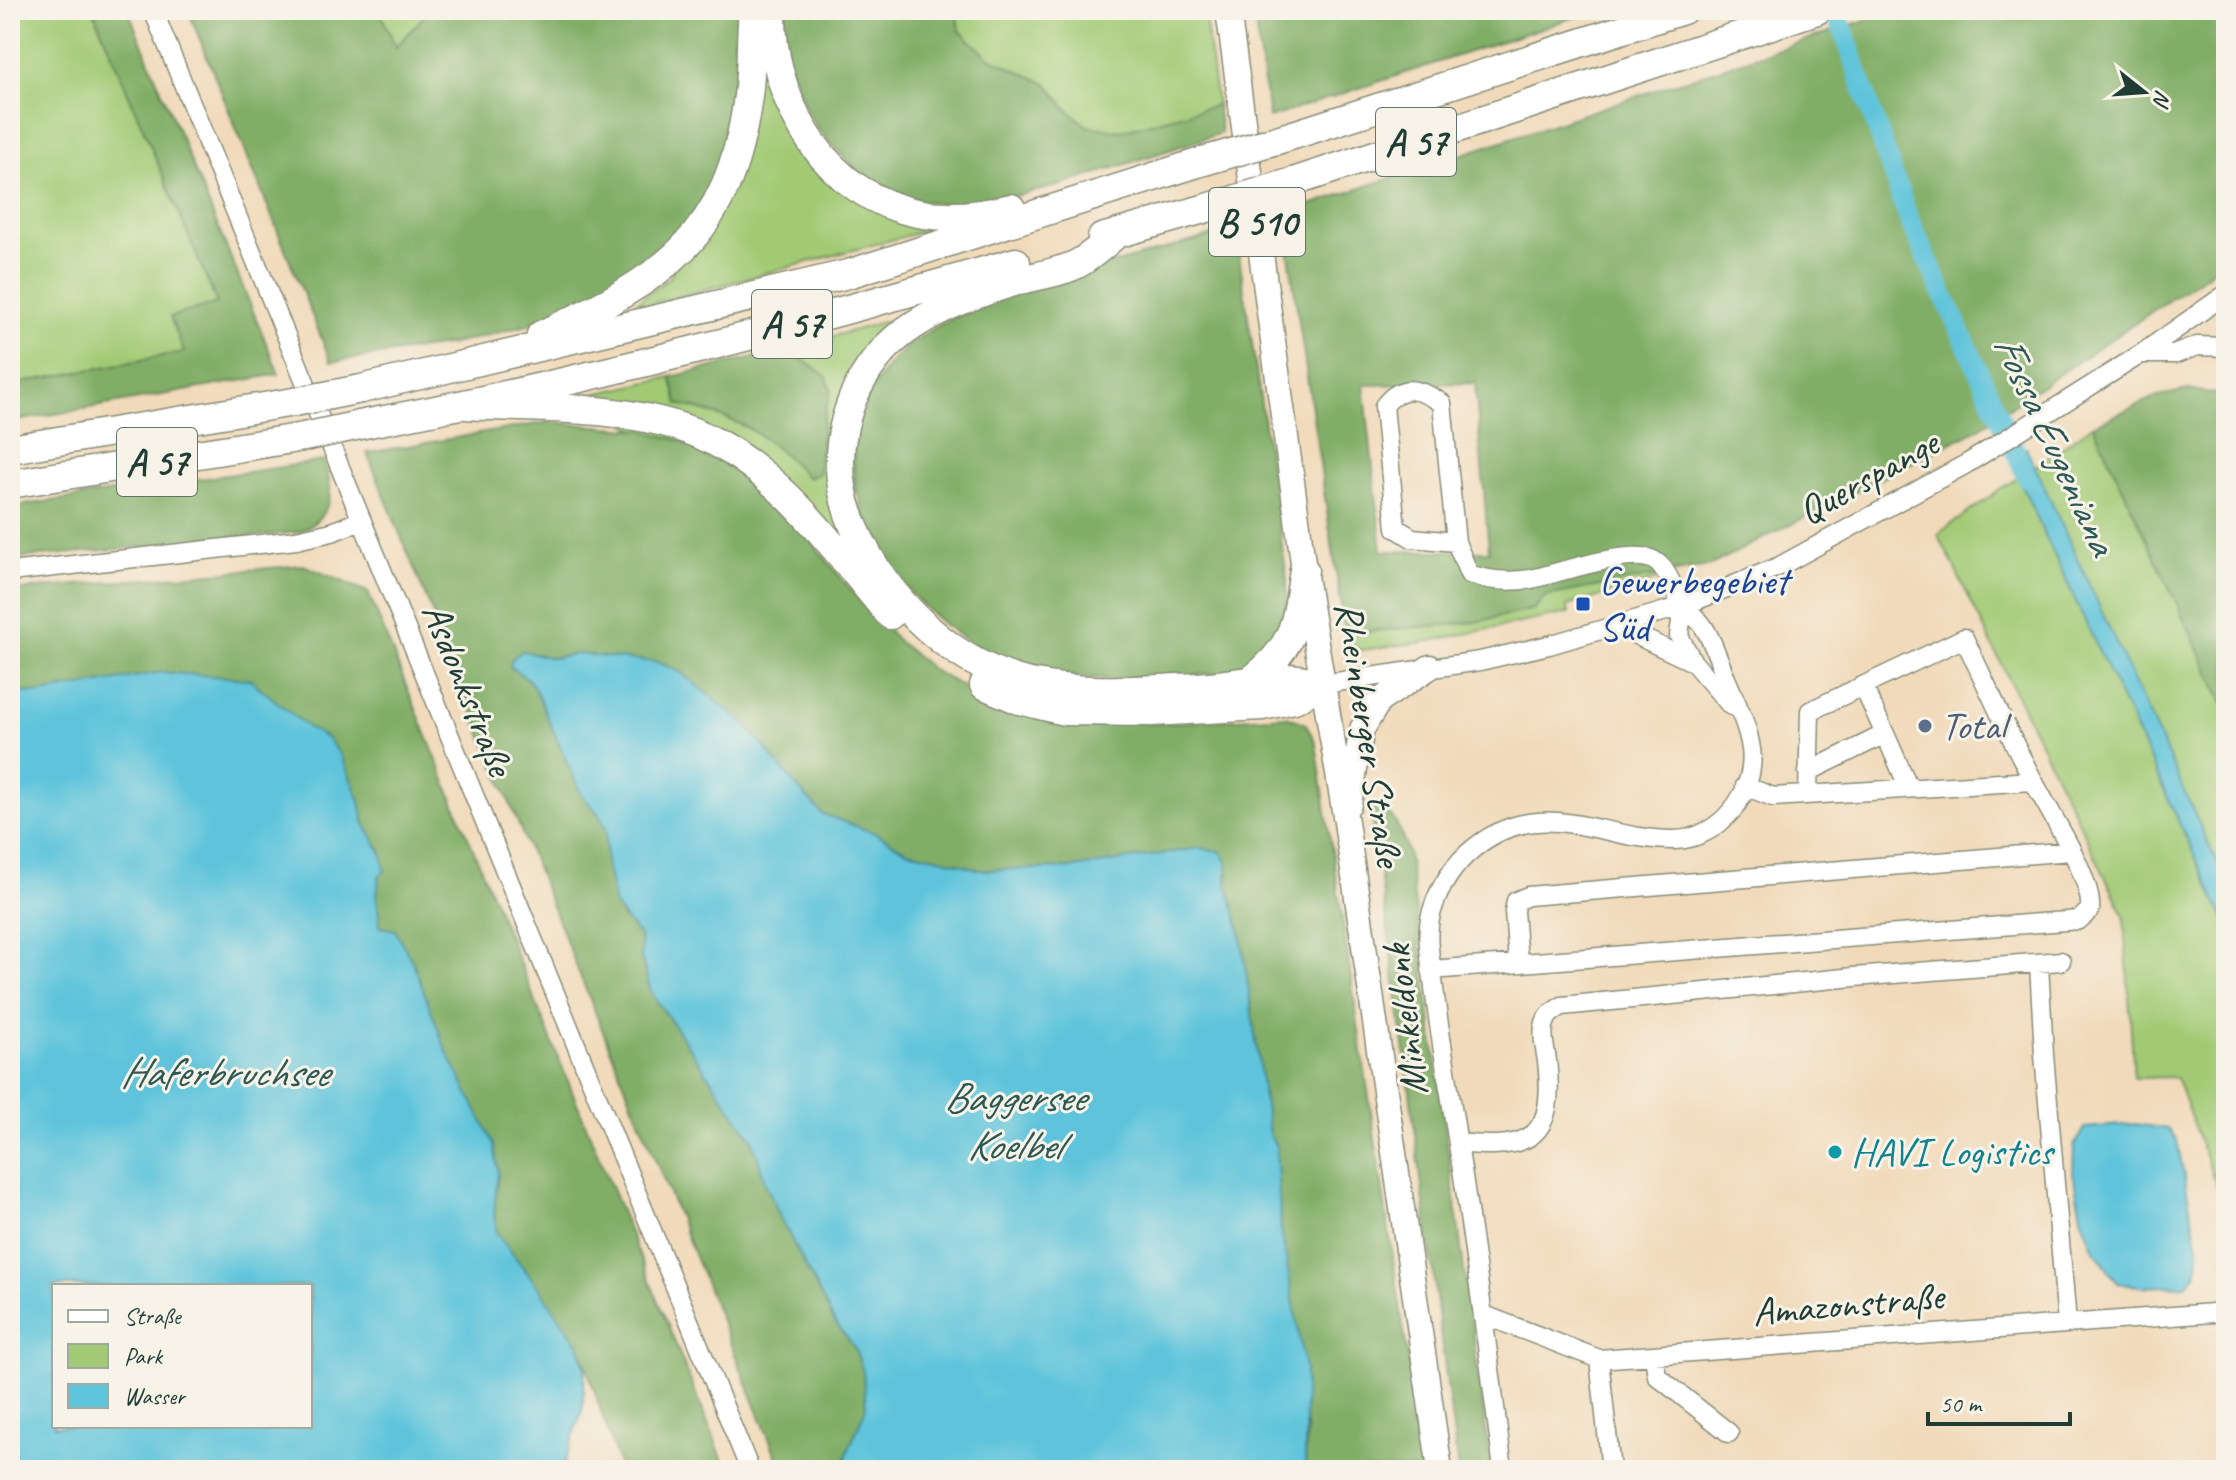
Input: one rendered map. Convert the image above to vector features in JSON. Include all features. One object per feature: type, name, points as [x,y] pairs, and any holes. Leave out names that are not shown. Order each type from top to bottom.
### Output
[{"type":"highway","points":[[483,362],[626,294],[671,260],[705,224],[727,184],[742,136],[749,92],[753,10]]},
{"type":"highway","points":[[772,10],[772,37],[779,78],[800,125],[819,154],[849,181],[895,206],[942,216],[986,214],[1023,206],[1051,211]]},
{"type":"highway","name":"A 57","points":[[10,449],[361,389],[848,274],[1683,10]]},
{"type":"highway","name":"A 57","points":[[10,484],[304,437],[465,405],[842,312],[1293,182],[1817,10]]},
{"type":"highway","points":[[1118,233],[1078,264],[996,287],[961,302],[906,331],[884,350],[854,392],[846,414],[839,455],[843,497],[856,532],[891,588],[924,625],[959,652],[1022,681],[1067,688],[1171,688],[1290,678],[1323,684]]},
{"type":"highway","points":[[465,405],[596,411],[658,421],[700,434],[733,453],[768,480],[806,517],[900,627],[925,649],[953,670],[1019,700],[1064,711],[1231,709],[1294,699],[1323,684]]},
{"type":"highway","points":[[1250,681],[1269,667],[1295,626],[1304,570]]},
{"type":"main road","name":"Rheinberger Straße","points":[[1228,10],[1304,570],[1346,822],[1440,1470]]},
{"type":"main road","points":[[1346,822],[1362,729],[1379,701],[1430,667]]},
{"type":"street","name":"Asdonkstraße","points":[[153,10],[750,1470]]},
{"type":"street","name":"Querspange","points":[[1323,684],[1515,653],[1683,606],[1780,566],[1968,463],[2141,354],[2226,295]]},
{"type":"street","points":[[2141,354],[2176,354],[2197,346],[2226,347]]},
{"type":"street","points":[[1411,390],[1422,391],[1442,403],[1456,542],[1412,538],[1396,528],[1384,406],[1392,395],[1411,390]]},
{"type":"street","points":[[10,572],[296,540],[332,532],[361,520]]},
{"type":"street","name":"Minkeldonk","points":[[1456,542],[1469,574],[1486,580],[1527,579],[1634,555],[1654,561],[1665,572],[1683,606],[1703,625],[1744,720],[1751,751],[1745,786],[1734,808],[1711,831],[1696,838],[1655,839],[1574,822],[1520,824],[1483,841],[1464,856],[1443,885],[1431,912],[1428,937],[1431,970],[1484,1315],[1503,1470]]},
{"type":"street","points":[[1683,606],[1679,636],[1693,662],[1744,720]]},
{"type":"street","points":[[1615,625],[1693,662]]},
{"type":"street","points":[[1431,970],[2079,920],[2090,910],[2092,896],[1964,638],[1810,711],[1808,795]]},
{"type":"street","points":[[1863,686],[1909,788]]},
{"type":"street","points":[[1808,772],[1885,734]]},
{"type":"street","points":[[1745,786],[1773,797],[2033,781]]},
{"type":"street","points":[[1518,962],[1514,911],[1516,901],[1528,896],[2071,851]]},
{"type":"street","points":[[1458,1143],[1486,1146],[1518,1144],[1534,1135],[1548,1108],[1550,1091],[1543,1030],[1548,1015],[1562,1006],[2061,961]]},
{"type":"street","points":[[2039,964],[2067,1323]]},
{"type":"street","name":"Amazonstraße","points":[[1484,1315],[1599,1359],[2226,1312]]},
{"type":"street","points":[[1654,1356],[1657,1376],[1729,1433]]},
{"type":"street","points":[[1599,1359],[1611,1470]]},
{"type":"green space","points":[[10,10],[93,10],[217,303],[184,352],[10,385]]},
{"type":"green space","points":[[93,10],[128,10],[279,374],[10,422],[10,385],[184,352],[170,317],[217,303]]},
{"type":"green space","points":[[188,10],[379,10],[396,47],[430,10],[742,10],[736,106],[712,186],[684,228],[644,270],[563,316],[453,344],[331,362]]},
{"type":"green space","points":[[379,10],[430,10],[395,47]]},
{"type":"green space","points":[[785,10],[957,10],[959,30],[988,57],[1047,84],[1068,110],[1087,126],[1121,131],[1217,105],[1221,133],[1062,185],[992,201],[942,204],[911,199],[882,188],[861,175],[819,131],[806,110],[785,52]]},
{"type":"green space","points":[[957,10],[1204,10],[1217,105],[1121,131],[1087,126],[1068,110],[1047,84],[988,57],[959,30]]},
{"type":"green space","points":[[1253,10],[1596,10],[1269,118]]},
{"type":"green space","points":[[1896,10],[2226,10],[2226,255],[2209,273],[1978,429],[1709,566],[1545,596],[1534,609],[1475,622],[1345,633],[1283,214]],"holes":[[[1475,383],[1489,551],[1382,551],[1364,385]]]},
{"type":"green space","points":[[762,54],[805,146],[944,226],[631,309],[670,277]]},
{"type":"green space","points":[[1235,229],[1287,579],[1286,612],[1281,632],[1245,672],[1112,679],[1034,670],[997,657],[960,636],[927,610],[898,578],[875,542],[860,503],[854,463],[859,423],[870,393],[881,375],[894,358],[922,336],[988,302]]},
{"type":"green space","points":[[911,314],[850,389],[856,547],[577,398],[671,377],[678,404],[718,415],[750,429],[778,449],[808,478],[819,473],[823,420],[831,389],[826,376],[788,349]]},
{"type":"green space","points":[[788,349],[826,376],[831,390],[823,420],[819,473],[808,478],[778,449],[750,429],[718,415],[678,404],[671,377]]},
{"type":"green space","points":[[2188,390],[2226,395],[2226,708],[2093,425],[2155,397]]},
{"type":"green space","points":[[548,422],[641,430],[682,441],[755,481],[783,507],[867,609],[900,643],[934,671],[974,693],[1149,724],[1287,716],[1306,724],[1316,744],[1422,1470],[1305,1470],[1307,1431],[1281,1229],[1276,1146],[1269,1134],[1240,929],[1227,884],[1229,872],[1199,848],[1074,868],[980,870],[907,851],[875,833],[822,814],[680,672],[657,662],[576,654],[553,658],[522,651],[510,667],[528,679],[535,689],[581,793],[598,813],[606,829],[606,863],[622,917],[641,939],[641,957],[651,992],[752,1139],[766,1185],[782,1221],[834,1321],[855,1348],[863,1372],[866,1408],[843,1470],[782,1470],[367,453]]},
{"type":"green space","points":[[2093,425],[2226,708],[2226,882],[2034,467]]},
{"type":"green space","points":[[323,461],[330,484],[328,502],[319,518],[300,532],[10,559],[10,507]]},
{"type":"green space","points":[[2018,477],[2226,923],[2226,1202],[2217,1188],[2176,1077],[2134,1078],[2124,915],[1938,534]]},
{"type":"green space","points":[[303,565],[368,592],[727,1470],[621,1470],[579,1345],[497,1234],[494,1214],[498,1170],[446,1050],[414,965],[380,927],[377,896],[382,854],[364,822],[360,801],[327,738],[310,729],[42,693],[10,692],[10,591]]},
{"type":"green space","points":[[1655,576],[1657,580],[1567,606],[1569,613],[1425,642],[1361,650],[1351,644],[1345,634],[1475,622],[1534,609],[1545,596]]},
{"type":"green space","points":[[1370,804],[1391,816],[1408,852],[1491,1470],[1458,1470]]},
{"type":"water","points":[[2026,447],[2226,882],[2226,923],[2009,458]]},
{"type":"water","name":"Baggersee Koelbel","points":[[522,651],[553,658],[576,654],[657,662],[680,672],[745,724],[822,814],[875,833],[907,851],[980,870],[1074,868],[1199,848],[1220,851],[1227,861],[1227,884],[1240,929],[1269,1134],[1276,1146],[1281,1229],[1305,1369],[1305,1470],[843,1470],[866,1408],[863,1372],[855,1348],[834,1321],[782,1221],[766,1185],[752,1139],[651,992],[641,957],[641,938],[615,906],[606,863],[606,829],[598,813],[581,794],[535,689],[528,679],[510,667],[512,659]]},
{"type":"water","name":"Haferbruchsee","points":[[162,672],[249,679],[310,729],[327,738],[341,756],[360,801],[364,822],[382,854],[385,871],[379,876],[377,896],[380,927],[395,930],[414,965],[446,1050],[494,1144],[498,1170],[494,1214],[497,1234],[579,1345],[585,1369],[583,1408],[562,1470],[10,1470],[10,692],[42,693]]},
{"type":"water","points":[[2135,1124],[2168,1129],[2177,1140],[2198,1248],[2197,1273],[2186,1285],[2144,1287],[2118,1283],[2094,1250],[2082,1220],[2073,1174],[2074,1146],[2084,1128]]},
{"type":"waterway","name":"Fossa Eugeniana","points":[[1833,10],[1844,32],[1907,215],[2028,479]]},
{"type":"place","name":"Gewerbegebiet Süd","points":[[1583,604]]},
{"type":"place","name":"Total","points":[[1925,726]]},
{"type":"place","name":"HAVI Logistics","points":[[1835,1152]]}]
